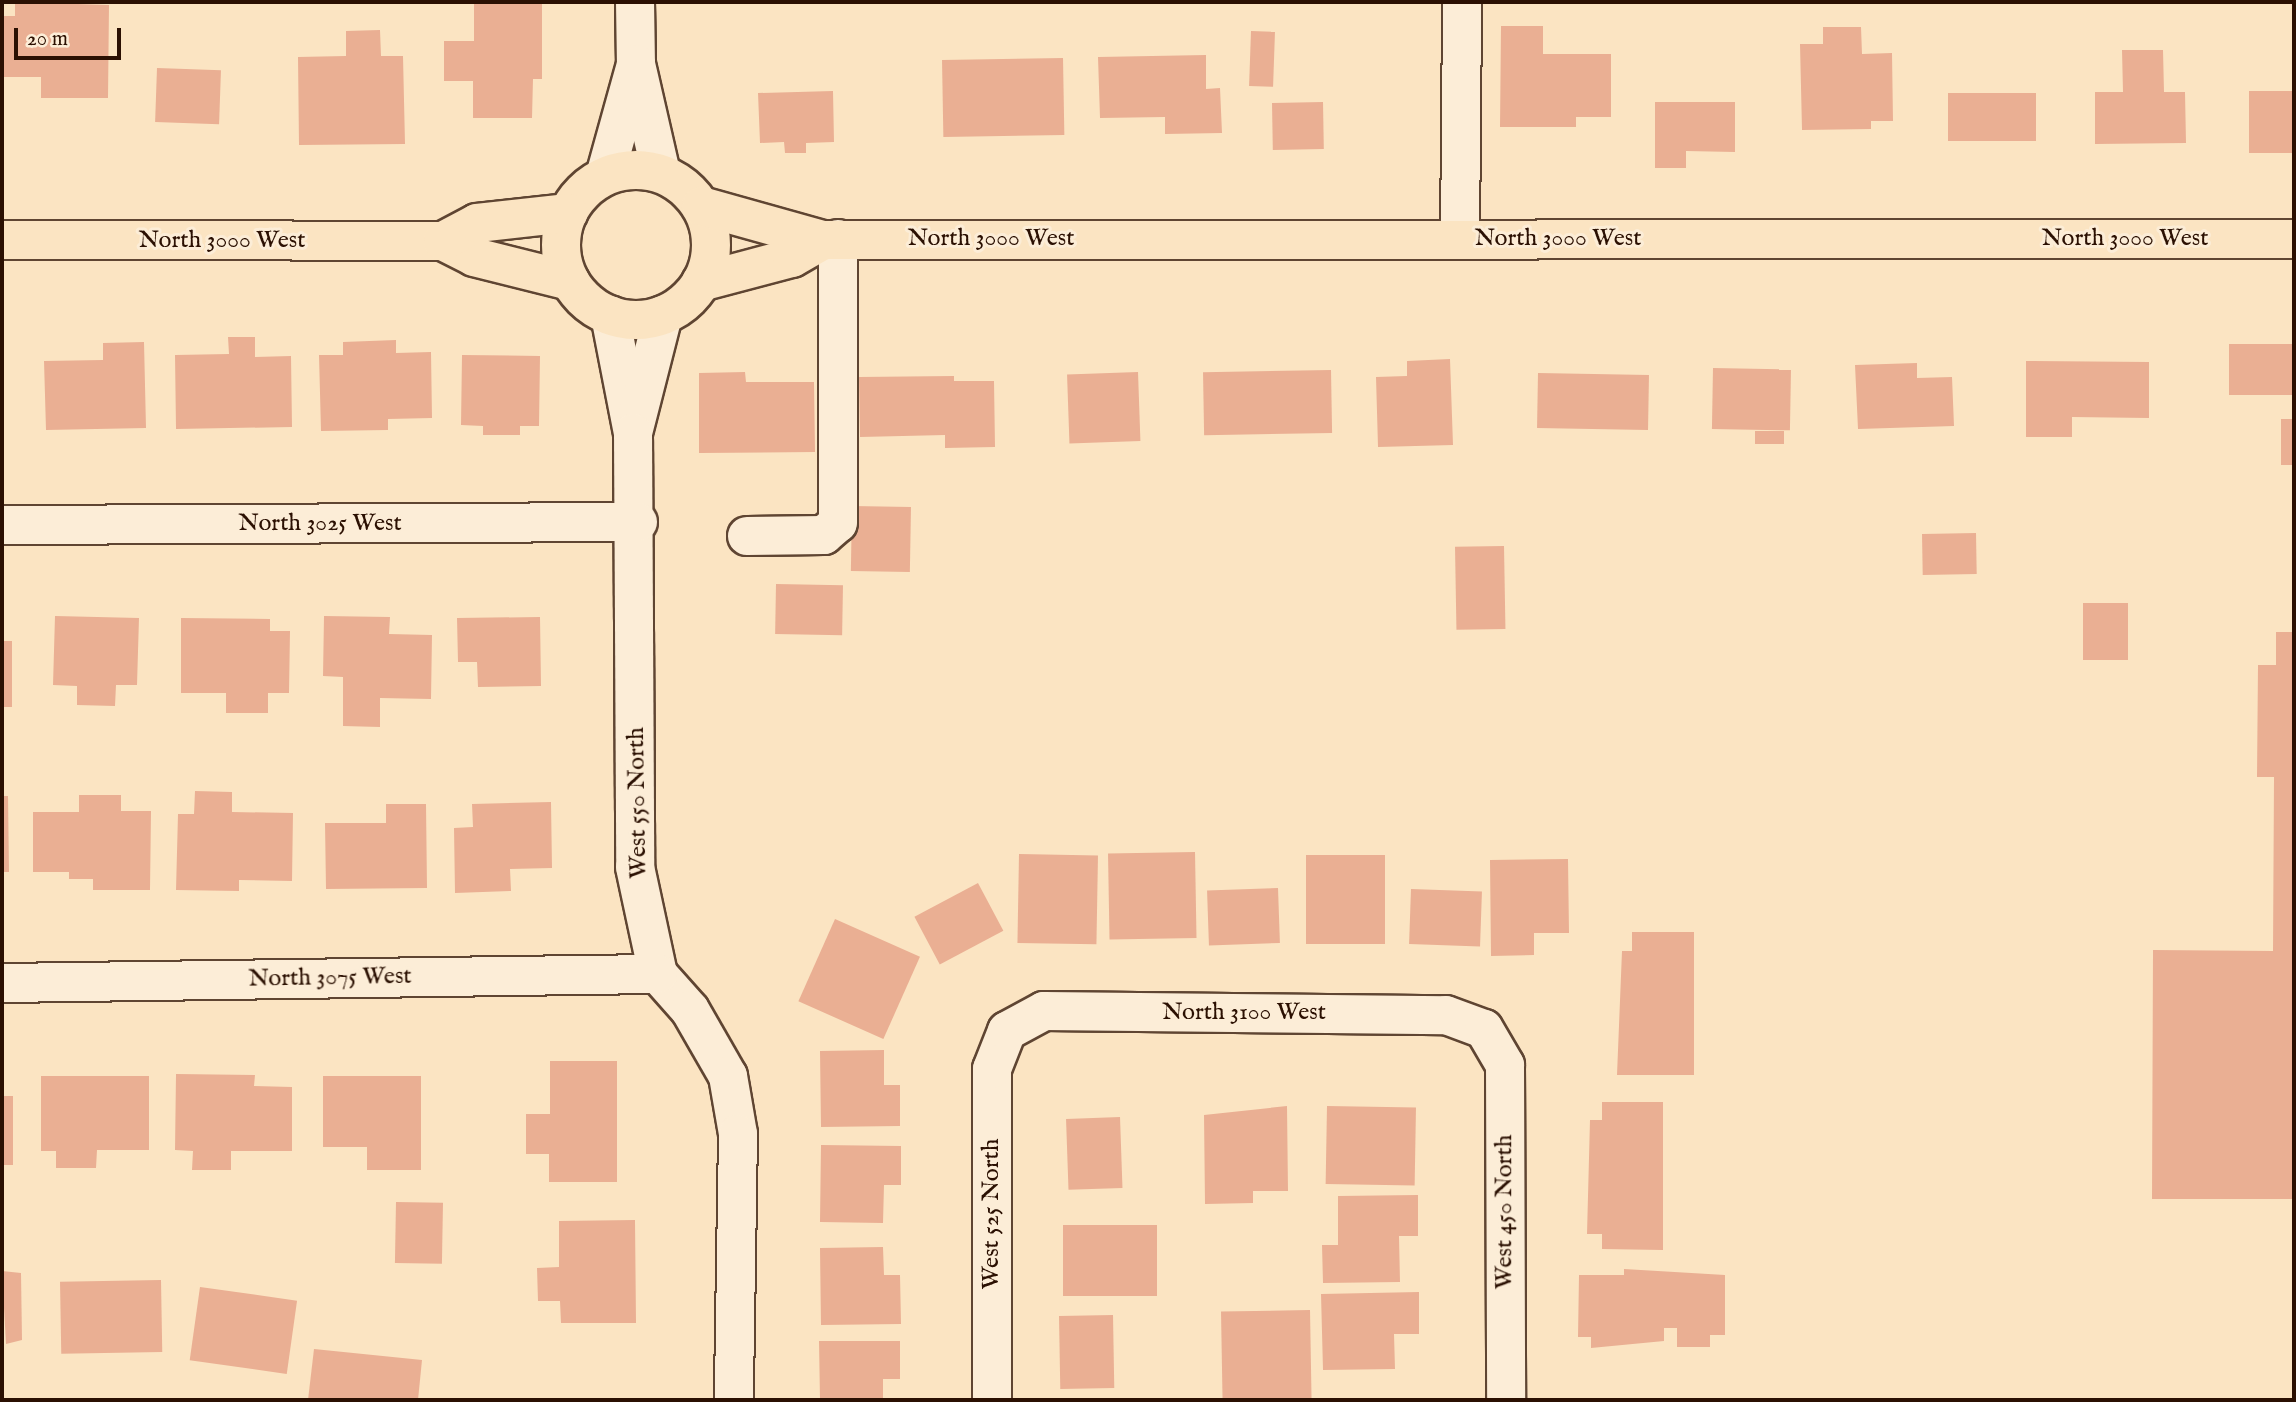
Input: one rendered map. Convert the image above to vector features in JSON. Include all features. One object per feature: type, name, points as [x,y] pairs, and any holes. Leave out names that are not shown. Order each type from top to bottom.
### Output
[{"type":"main road","points":[[630,169],[661,173],[701,206],[710,231],[710,264],[701,282],[663,315],[610,315],[570,281],[561,238],[568,213],[605,176],[630,169]]},
{"type":"main road","name":"North 3000 West","points":[[701,206],[830,239],[2294,239]]},
{"type":"main road","name":"North 3000 West","points":[[443,241],[477,223],[568,213]]},
{"type":"main road","points":[[701,282],[792,258],[830,239]]},
{"type":"main road","name":"North 3000 West","points":[[2,240],[443,241],[474,257],[570,281]]},
{"type":"street","points":[[635,2],[636,64],[661,173]]},
{"type":"street","points":[[1460,239],[1462,2]]},
{"type":"street","points":[[605,176],[636,64]]},
{"type":"street","points":[[747,536],[824,535],[838,523],[830,239]]},
{"type":"street","name":"West 550 North","points":[[610,315],[633,433],[638,522],[635,867],[658,974]]},
{"type":"street","name":"West 550 North","points":[[633,433],[663,315]]},
{"type":"street","name":"North 3025 West","points":[[2,525],[638,522]]},
{"type":"street","points":[[658,974],[691,1010],[730,1087],[738,1134],[734,1400]]},
{"type":"street","name":"North 3075 West","points":[[2,983],[658,974]]},
{"type":"street","name":"North 3100 West","points":[[1007,1031],[1044,1011],[1446,1014],[1484,1029]]},
{"type":"street","name":"West 450 North","points":[[1484,1029],[1505,1065],[1506,1400]]},
{"type":"street","name":"West 525 North","points":[[992,1400],[992,1069],[1007,1031]]},
{"type":"building","points":[[15,2],[109,5],[108,98],[41,98],[41,77],[2,77],[2,16],[15,16]]},
{"type":"building","points":[[474,2],[542,2],[542,79],[533,79],[532,118],[473,118],[473,81],[444,81],[444,41],[474,41]]},
{"type":"building","points":[[1501,26],[1543,26],[1543,54],[1611,54],[1611,117],[1576,117],[1576,127],[1500,127]]},
{"type":"building","points":[[1823,27],[1861,27],[1862,54],[1892,53],[1893,121],[1871,121],[1871,129],[1802,130],[1800,44],[1823,44]]},
{"type":"building","points":[[380,30],[381,56],[403,56],[405,144],[299,145],[298,57],[346,56],[346,31]]},
{"type":"building","points":[[1251,31],[1275,32],[1273,87],[1249,86]]},
{"type":"building","points":[[2122,50],[2163,50],[2164,92],[2185,92],[2186,143],[2095,144],[2095,92],[2123,92]]},
{"type":"building","points":[[1206,55],[1206,89],[1220,88],[1222,133],[1165,134],[1165,117],[1100,118],[1098,57]]},
{"type":"building","points":[[1063,58],[1064,135],[943,137],[942,60]]},
{"type":"building","points":[[157,68],[221,70],[219,124],[155,122]]},
{"type":"building","points":[[833,91],[834,142],[806,143],[806,153],[785,153],[784,142],[760,143],[758,93]]},
{"type":"building","points":[[2249,91],[2294,91],[2294,153],[2249,153]]},
{"type":"building","points":[[1948,93],[2036,93],[2036,141],[1948,141]]},
{"type":"building","points":[[1323,102],[1324,149],[1273,150],[1272,103]]},
{"type":"building","points":[[1655,102],[1735,102],[1735,152],[1686,151],[1686,168],[1655,168]]},
{"type":"building","points":[[228,337],[255,337],[255,357],[291,356],[292,427],[176,429],[175,355],[229,354]]},
{"type":"building","points":[[396,340],[396,353],[431,352],[432,418],[388,419],[388,430],[321,431],[319,355],[343,355],[343,342]]},
{"type":"building","points":[[144,342],[146,428],[46,430],[44,361],[103,360],[103,343]]},
{"type":"building","points":[[2229,344],[2294,344],[2294,395],[2229,395]]},
{"type":"building","points":[[462,355],[540,356],[539,426],[520,426],[520,435],[483,435],[483,426],[461,425]]},
{"type":"building","points":[[1450,359],[1453,445],[1378,447],[1376,377],[1407,376],[1407,361]]},
{"type":"building","points":[[2026,361],[2149,362],[2149,418],[2072,417],[2072,437],[2026,437]]},
{"type":"building","points":[[1917,363],[1917,378],[1952,377],[1954,426],[1858,429],[1855,365]]},
{"type":"building","points":[[1713,368],[1791,369],[1790,430],[1712,429]]},
{"type":"building","points":[[1331,370],[1332,433],[1204,435],[1203,372]]},
{"type":"building","points":[[745,372],[746,382],[814,382],[815,452],[699,453],[699,373]]},
{"type":"building","points":[[1138,372],[1140,441],[1069,443],[1067,374]]},
{"type":"building","points":[[1538,373],[1649,375],[1648,430],[1537,428]]},
{"type":"building","points":[[954,376],[954,381],[994,381],[995,447],[945,448],[945,435],[860,437],[859,377]]},
{"type":"building","points":[[2281,419],[2294,419],[2294,465],[2281,465]]},
{"type":"building","points":[[1755,431],[1784,431],[1784,444],[1755,444]]},
{"type":"building","points":[[852,506],[911,507],[910,572],[851,571]]},
{"type":"building","points":[[1976,533],[1977,574],[1923,575],[1922,534]]},
{"type":"building","points":[[1504,546],[1505,629],[1456,630],[1455,547]]},
{"type":"building","points":[[776,584],[843,585],[842,635],[775,634]]},
{"type":"building","points":[[2083,603],[2128,603],[2128,660],[2083,660]]},
{"type":"building","points":[[55,616],[139,618],[137,685],[116,685],[115,706],[77,705],[77,686],[53,685]]},
{"type":"building","points":[[324,616],[390,617],[389,634],[432,635],[431,699],[380,698],[380,727],[343,726],[343,677],[323,676]]},
{"type":"building","points":[[540,617],[541,686],[478,687],[477,662],[458,662],[457,618]]},
{"type":"building","points":[[181,618],[270,619],[270,631],[290,631],[289,693],[268,693],[268,713],[226,713],[226,693],[181,693]]},
{"type":"building","points":[[2276,632],[2294,632],[2294,1199],[2152,1199],[2153,950],[2273,951],[2274,777],[2257,777],[2258,665],[2276,665]]},
{"type":"building","points":[[2,641],[12,641],[12,707],[2,707]]},
{"type":"building","points":[[195,791],[232,792],[232,812],[293,813],[292,881],[239,880],[239,891],[176,890],[178,814],[194,814]]},
{"type":"building","points":[[79,795],[121,795],[121,811],[151,811],[150,890],[93,890],[93,879],[69,879],[69,872],[33,872],[33,812],[79,812]]},
{"type":"building","points":[[2,796],[8,796],[9,872],[2,872]]},
{"type":"building","points":[[551,802],[552,868],[510,869],[511,891],[455,893],[454,828],[473,827],[472,804]]},
{"type":"building","points":[[386,804],[426,804],[427,888],[326,889],[325,823],[386,823]]},
{"type":"building","points":[[1195,852],[1197,938],[1110,940],[1108,854]]},
{"type":"building","points":[[1019,854],[1098,855],[1096,944],[1017,943]]},
{"type":"building","points":[[1306,855],[1385,855],[1385,944],[1306,944]]},
{"type":"building","points":[[1568,859],[1569,933],[1534,933],[1534,955],[1491,956],[1490,860]]},
{"type":"building","points":[[978,883],[1003,931],[940,964],[914,917]]},
{"type":"building","points":[[1278,888],[1280,943],[1209,945],[1207,890]]},
{"type":"building","points":[[1411,889],[1482,891],[1480,946],[1409,944]]},
{"type":"building","points":[[835,919],[920,957],[883,1039],[798,1001]]},
{"type":"building","points":[[1632,932],[1694,932],[1694,1075],[1617,1075],[1622,951],[1632,951]]},
{"type":"building","points":[[884,1050],[884,1085],[900,1085],[900,1126],[821,1127],[820,1051]]},
{"type":"building","points":[[550,1061],[617,1061],[617,1182],[549,1182],[549,1154],[526,1154],[526,1114],[550,1114]]},
{"type":"building","points":[[176,1074],[255,1075],[254,1086],[292,1087],[292,1151],[231,1151],[231,1170],[192,1170],[193,1151],[175,1150]]},
{"type":"building","points":[[41,1076],[149,1076],[149,1150],[97,1150],[96,1168],[56,1168],[56,1151],[41,1151]]},
{"type":"building","points":[[323,1076],[421,1076],[421,1170],[367,1170],[367,1147],[323,1147]]},
{"type":"building","points":[[2,1096],[13,1096],[13,1165],[2,1165]]},
{"type":"building","points":[[1602,1102],[1663,1102],[1663,1250],[1602,1249],[1602,1234],[1587,1234],[1590,1120],[1602,1120]]},
{"type":"building","points":[[1287,1106],[1288,1191],[1253,1191],[1253,1203],[1205,1204],[1204,1115]]},
{"type":"building","points":[[1327,1106],[1416,1108],[1415,1186],[1326,1184]]},
{"type":"building","points":[[1120,1117],[1122,1188],[1069,1190],[1066,1119]]},
{"type":"building","points":[[821,1145],[901,1146],[901,1185],[884,1185],[883,1223],[820,1222]]},
{"type":"building","points":[[1418,1195],[1418,1236],[1399,1236],[1400,1282],[1323,1283],[1322,1245],[1338,1245],[1338,1196]]},
{"type":"building","points":[[396,1202],[443,1203],[442,1264],[395,1263]]},
{"type":"building","points":[[635,1220],[636,1323],[561,1323],[560,1301],[538,1301],[537,1268],[559,1267],[559,1221]]},
{"type":"building","points":[[1063,1225],[1157,1225],[1157,1296],[1063,1296]]},
{"type":"building","points":[[883,1247],[884,1275],[900,1275],[901,1324],[821,1325],[820,1248]]},
{"type":"building","points":[[1624,1269],[1725,1275],[1725,1335],[1710,1335],[1710,1347],[1677,1347],[1677,1328],[1664,1328],[1664,1341],[1591,1348],[1591,1337],[1578,1337],[1579,1275],[1624,1275]]},
{"type":"building","points":[[2,1271],[21,1273],[22,1340],[6,1344]]},
{"type":"building","points":[[161,1280],[162,1352],[61,1354],[60,1282]]},
{"type":"building","points":[[200,1287],[297,1301],[287,1374],[190,1360]]},
{"type":"building","points":[[1419,1292],[1419,1334],[1394,1334],[1395,1369],[1323,1370],[1321,1294]]},
{"type":"building","points":[[1310,1310],[1312,1400],[1223,1400],[1221,1312]]},
{"type":"building","points":[[1113,1315],[1114,1388],[1060,1389],[1059,1316]]},
{"type":"building","points":[[819,1341],[900,1341],[900,1379],[883,1379],[883,1400],[820,1400]]},
{"type":"building","points":[[314,1349],[422,1360],[418,1400],[308,1400]]}]
